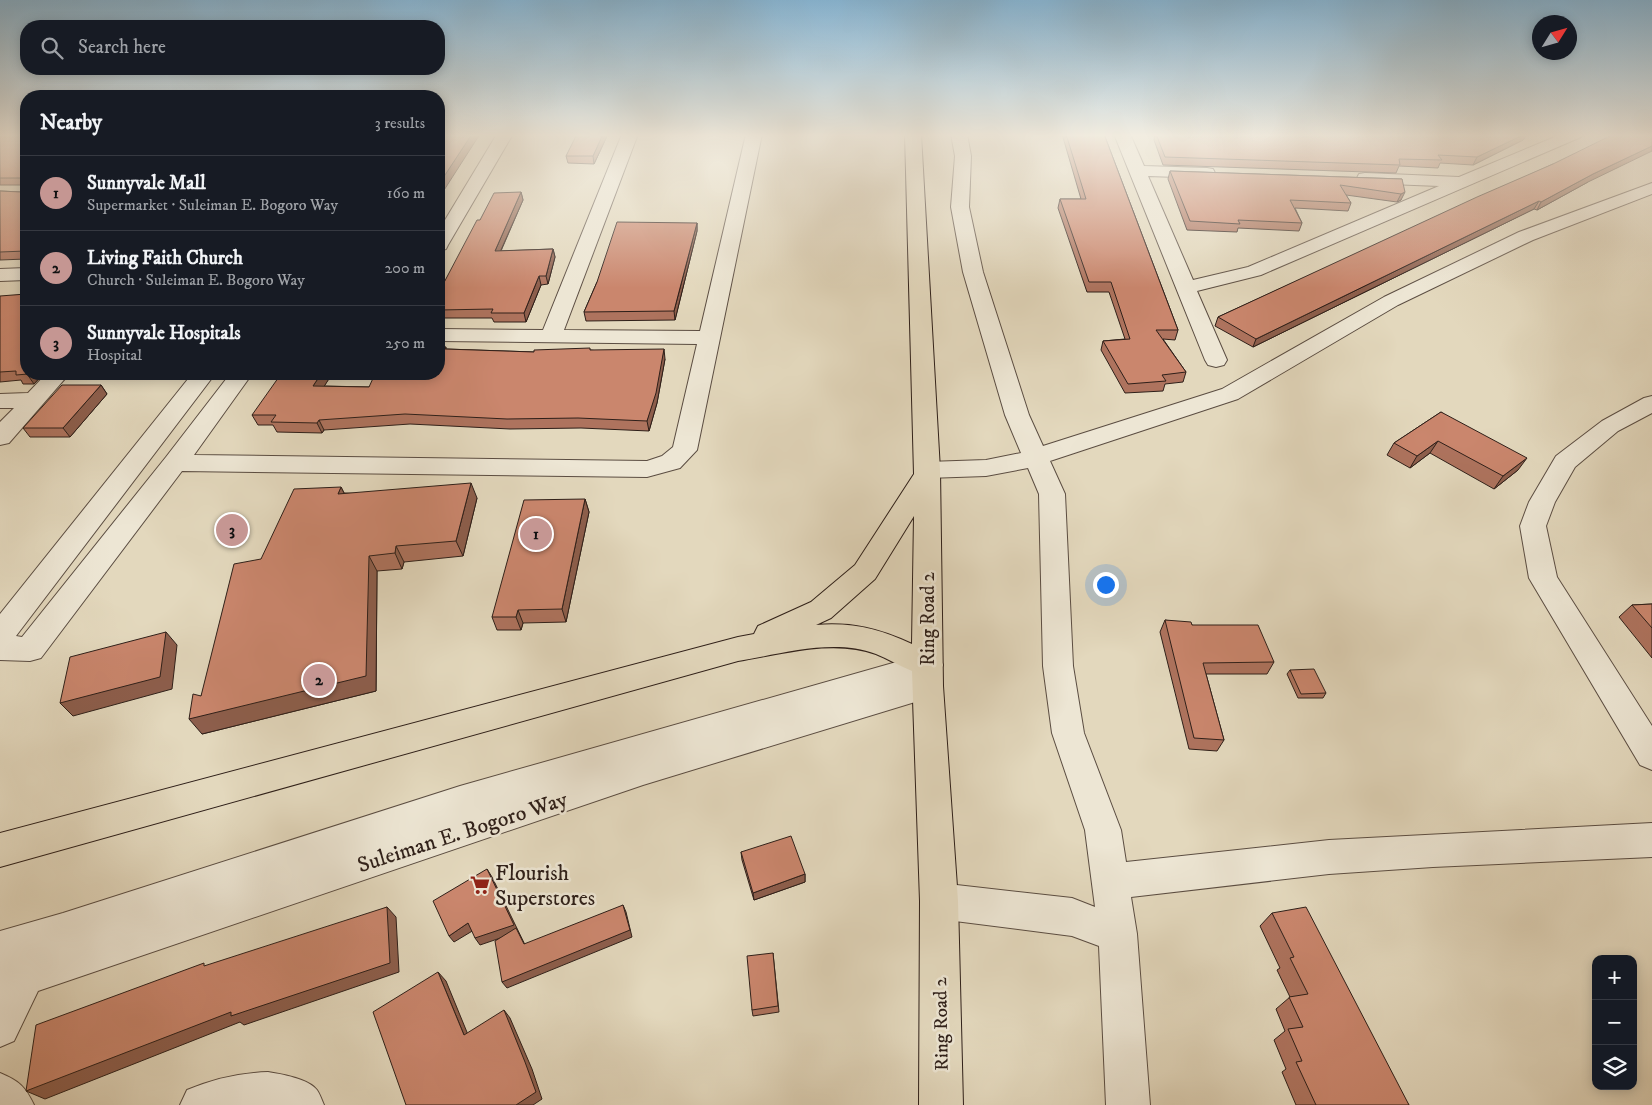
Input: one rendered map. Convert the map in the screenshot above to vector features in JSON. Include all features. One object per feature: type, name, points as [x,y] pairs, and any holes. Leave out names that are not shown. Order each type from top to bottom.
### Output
[{"type":"main road","name":"Ring Road 2","points":[[915,186],[927,472],[927,675],[939,901],[941,1105]]},
{"type":"main road","points":[[738,649],[821,610],[865,572],[927,472]]},
{"type":"main road","points":[[0,850],[738,649],[804,638],[841,635],[881,642],[927,675]]},
{"type":"street","points":[[445,235],[474,186]]},
{"type":"street","points":[[551,337],[610,186]]},
{"type":"street","points":[[175,462],[647,469],[671,462],[685,450],[743,186]]},
{"type":"street","points":[[961,186],[960,207],[963,231],[990,332],[1017,415],[1052,494],[1058,666],[1068,733],[1103,830],[1109,882],[1116,909],[1128,1105]]},
{"type":"street","points":[[1143,186],[1216,360]]},
{"type":"street","points":[[1187,287],[1254,271],[1452,186]]},
{"type":"street","points":[[927,472],[986,468],[1035,457],[1230,394],[1391,301],[1526,236],[1652,188]]},
{"type":"street","points":[[0,275],[20,274]]},
{"type":"street","points":[[445,335],[709,338]]},
{"type":"street","points":[[0,437],[53,380]]},
{"type":"street","points":[[0,635],[199,380]]},
{"type":"street","points":[[0,648],[30,649],[236,380]]},
{"type":"street","points":[[0,401],[35,400]]},
{"type":"street","points":[[1652,403],[1610,426],[1565,462],[1542,502],[1533,526],[1542,578],[1652,755]]},
{"type":"street","name":"Suleiman E. Bogoro Way","points":[[8,970],[643,770],[927,675]]},
{"type":"street","points":[[1109,882],[1338,857],[1433,850],[1652,840]]},
{"type":"street","points":[[939,901],[1072,916],[1118,934]]},
{"type":"street","points":[[0,1027],[8,970]]},
{"type":"street","points":[[0,1094],[12,1105]]},
{"type":"street","points":[[202,1105],[220,1098],[264,1094],[296,1099],[302,1105]]},
{"type":"building","points":[[1082,186],[1123,186],[1178,330],[1156,330],[1186,372],[1162,375],[1166,381],[1128,384],[1103,341],[1130,339],[1111,282],[1089,282],[1060,199],[1086,199]]},
{"type":"building","points":[[1176,186],[1340,186],[1351,203],[1290,200],[1302,223],[1238,220],[1240,224],[1190,221]]},
{"type":"building","points":[[1344,186],[1404,186],[1405,192],[1401,194]]},
{"type":"building","points":[[1503,186],[1572,186],[1256,339],[1218,317]]},
{"type":"building","points":[[0,191],[20,192],[20,251],[0,252]]},
{"type":"building","points":[[521,192],[495,251],[553,249],[546,276],[539,276],[524,313],[491,313],[493,309],[445,310],[445,281],[477,220],[480,220],[494,193]]},
{"type":"building","points":[[617,222],[697,223],[674,311],[584,312],[597,282]]},
{"type":"building","points":[[20,294],[20,375],[16,375],[16,371],[0,372],[0,296]]},
{"type":"building","points":[[590,348],[590,350],[664,349],[656,393],[647,421],[578,418],[507,419],[405,414],[319,420],[317,423],[271,422],[276,415],[252,415],[277,380],[317,380],[313,386],[369,387],[372,380],[445,380],[445,349],[534,352],[534,350]]},
{"type":"building","points":[[62,385],[101,385],[63,428],[23,428]]},
{"type":"building","points":[[1441,412],[1527,458],[1503,476],[1438,441],[1417,456],[1394,443]]},
{"type":"building","points":[[471,483],[456,541],[396,546],[395,553],[369,556],[366,676],[189,719],[193,694],[201,696],[234,564],[261,559],[294,489],[341,487],[338,494]]},
{"type":"building","points":[[585,499],[562,609],[518,610],[516,617],[492,617],[524,500]]},
{"type":"building","points":[[1652,604],[1652,628],[1632,605]]},
{"type":"building","points":[[1165,620],[1191,622],[1192,625],[1258,625],[1274,662],[1203,663],[1224,740],[1194,738]]},
{"type":"building","points":[[166,632],[160,677],[60,703],[70,657]]},
{"type":"building","points":[[1314,669],[1326,693],[1301,694],[1290,670]]},
{"type":"building","points":[[791,836],[805,874],[753,893],[741,852]]},
{"type":"building","points":[[487,869],[514,925],[475,938],[468,923],[449,936],[433,901]]},
{"type":"building","points":[[623,905],[630,930],[502,982],[495,941],[516,928],[524,944]]},
{"type":"building","points":[[387,907],[390,963],[231,1016],[231,1012],[26,1091],[36,1025],[204,963],[204,966]]},
{"type":"building","points":[[1306,907],[1409,1105],[1316,1105],[1296,1062],[1302,1061],[1288,1029],[1303,1027],[1289,997],[1308,994],[1290,958],[1294,957],[1272,913]]},
{"type":"building","points":[[773,953],[778,1006],[752,1010],[747,956]]},
{"type":"building","points":[[438,972],[464,1035],[504,1010],[536,1092],[516,1105],[406,1105],[373,1012]]},
{"type":"place","name":"Sunnyvale Hospitals","points":[[232,530]]},
{"type":"place","name":"Sunnyvale Mall","points":[[536,534]]},
{"type":"place","name":"Living Faith Church","points":[[319,680]]},
{"type":"place","name":"Flourish Superstores","points":[[480,885]]}]
